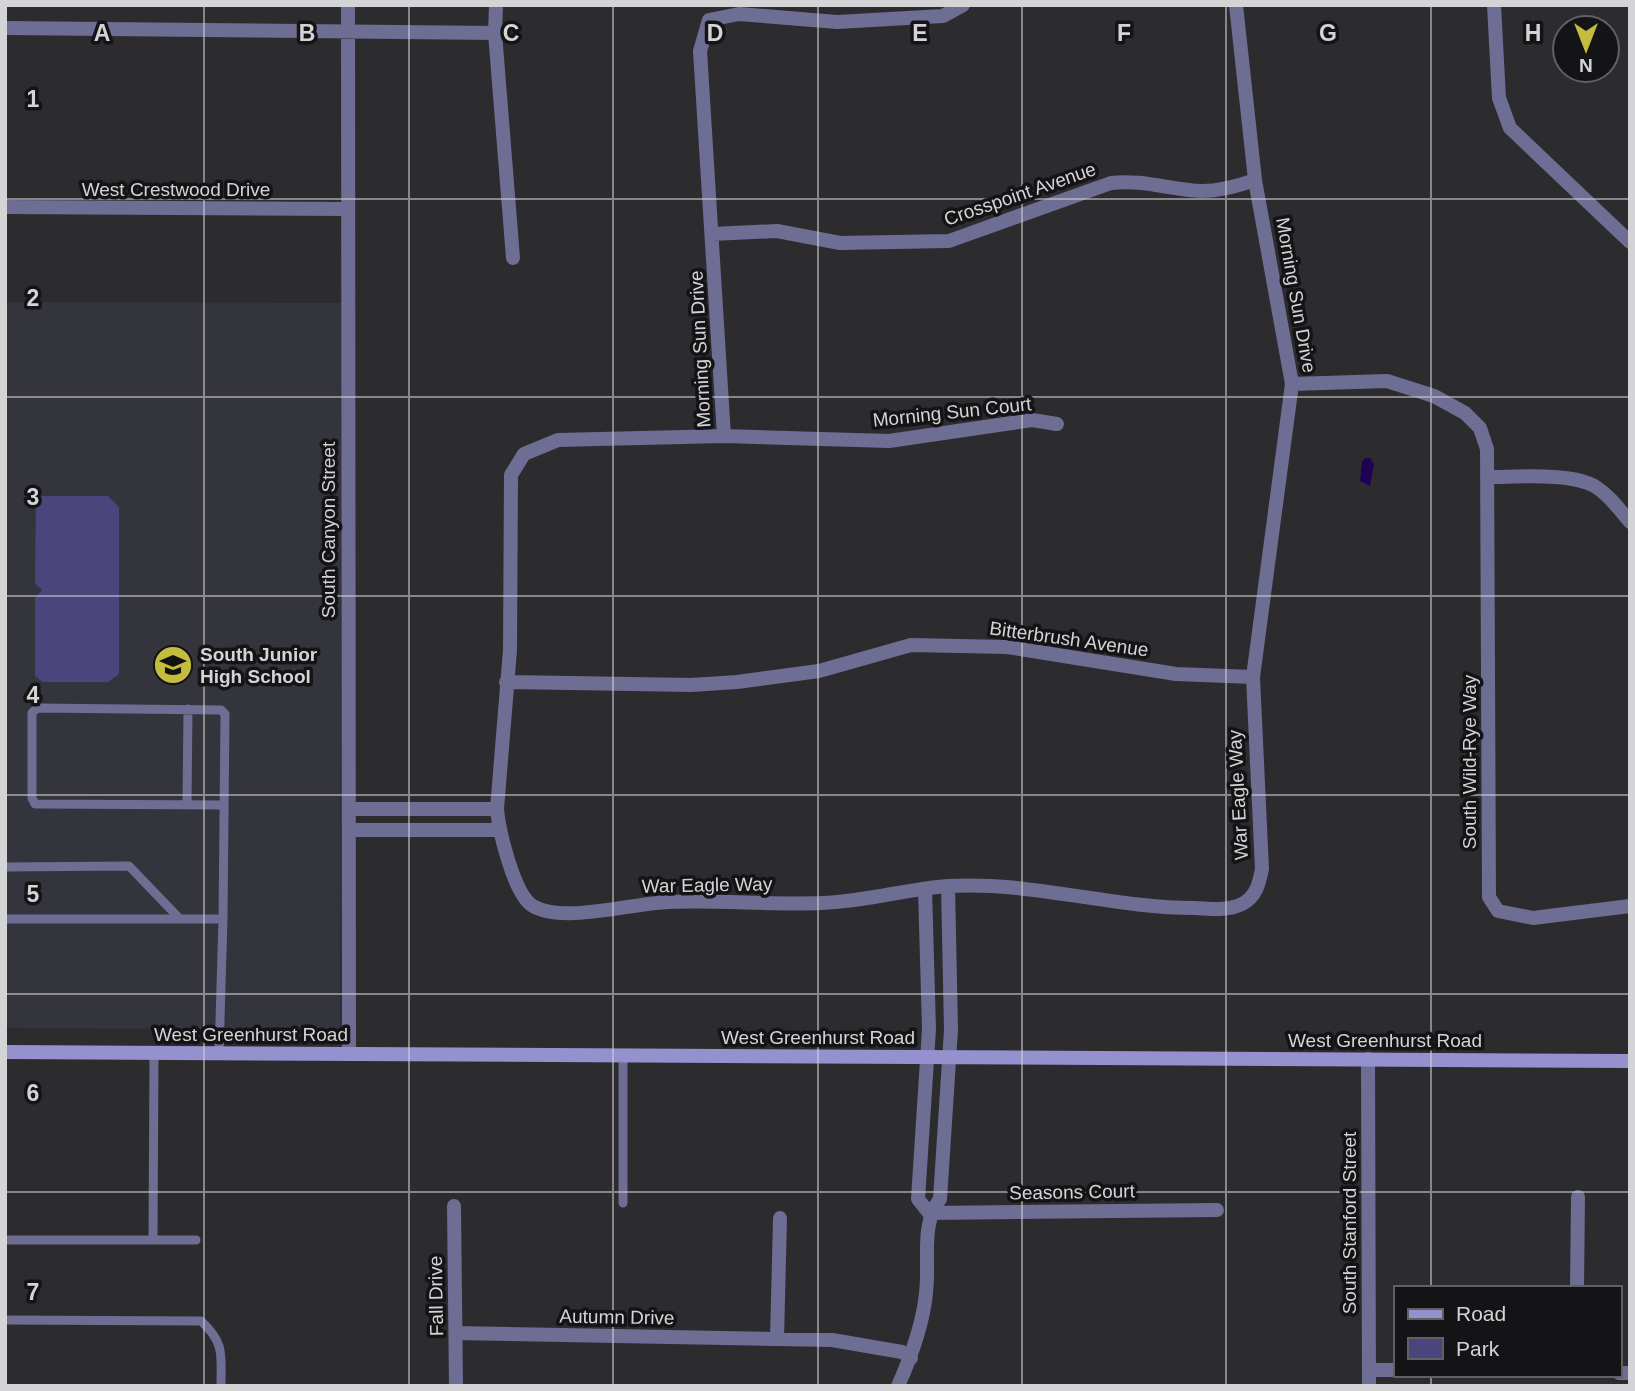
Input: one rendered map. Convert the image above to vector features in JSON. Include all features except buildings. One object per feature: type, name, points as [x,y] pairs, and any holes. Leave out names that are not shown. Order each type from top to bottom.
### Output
[{"type":"main road","name":"West Greenhurst Road","points":[[5,1052],[1630,1061]]},
{"type":"street","name":"South Canyon Street","points":[[348,5],[349,1054]]},
{"type":"street","points":[[496,5],[495,33],[513,258]]},
{"type":"street","name":"Morning Sun Drive","points":[[499,830],[497,809],[510,650],[512,475],[524,454],[558,440],[724,436],[700,51],[709,20],[739,14],[838,22],[943,16],[963,5]]},
{"type":"street","name":"Morning Sun Drive","points":[[1236,5],[1255,180],[1292,384],[1387,381],[1434,396],[1465,413],[1480,428],[1488,449],[1489,477]]},
{"type":"street","points":[[1494,5],[1499,98],[1510,128],[1630,242]]},
{"type":"street","points":[[5,28],[348,34],[495,33]]},
{"type":"street","name":"Crosspoint Avenue","points":[[712,234],[777,231],[840,243],[949,241],[1111,183],[1132,180],[1201,191],[1229,189],[1255,180]]},
{"type":"street","name":"West Crestwood Drive","points":[[5,207],[347,209]]},
{"type":"street","name":"War Eagle Way","points":[[499,830],[521,891],[530,905],[542,911],[562,913],[668,902],[824,903],[948,886],[1012,888],[1130,905],[1177,908],[1216,909],[1244,903],[1259,885],[1262,869],[1253,677],[1292,384]]},
{"type":"street","name":"Morning Sun Court","points":[[724,436],[890,441],[1032,420],[1057,424]]},
{"type":"street","points":[[1489,477],[1580,480],[1604,494],[1630,522]]},
{"type":"street","name":"South Wild-Rye Way","points":[[1489,477],[1489,897],[1498,911],[1533,918],[1630,906]]},
{"type":"street","name":"Bitterbrush Avenue","points":[[506,682],[691,685],[737,682],[819,671],[911,645],[1007,646],[1177,674],[1253,677]]},
{"type":"street","points":[[349,809],[497,809]]},
{"type":"street","points":[[349,830],[499,830]]},
{"type":"street","points":[[898,1386],[911,1358],[926,1294],[929,1213],[940,1199],[949,1057],[948,886]]},
{"type":"street","points":[[925,889],[927,1057],[918,1199],[929,1213]]},
{"type":"street","name":"South Stanford Street","points":[[1368,1059],[1369,1386]]},
{"type":"street","points":[[1577,1286],[1578,1197]]},
{"type":"street","name":"Fall Drive","points":[[454,1206],[456,1386]]},
{"type":"street","name":"Seasons Court","points":[[929,1213],[1216,1210]]},
{"type":"street","points":[[777,1339],[780,1219]]},
{"type":"street","name":"Autumn Drive","points":[[456,1333],[832,1340],[902,1352],[911,1358]]},
{"type":"street","points":[[1369,1370],[1394,1370]]},
{"type":"lane","points":[[219,1054],[223,919],[225,714],[221,709],[37,708],[32,713],[32,798],[35,804],[224,805]]},
{"type":"lane","points":[[187,805],[188,709]]},
{"type":"lane","points":[[5,867],[129,866],[179,918]]},
{"type":"lane","points":[[5,919],[223,919]]},
{"type":"lane","points":[[153,1241],[154,1053]]},
{"type":"lane","points":[[623,1055],[623,1203]]},
{"type":"lane","points":[[5,1240],[196,1241]]},
{"type":"lane","points":[[5,1320],[201,1321],[216,1335],[221,1348],[221,1386]]},
{"type":"shaded area","name":"South Junior High School","points":[[5,302],[342,303],[340,1030],[5,1028]]},
{"type":"shaded area","points":[[1365,458],[1370,458],[1374,464],[1370,486],[1360,481]]},
{"type":"green space","points":[[36,496],[108,496],[119,507],[119,674],[108,682],[43,682],[35,676],[35,598],[42,590],[35,583]]},
{"type":"place","name":"South Junior High School","points":[[173,665]]}]
